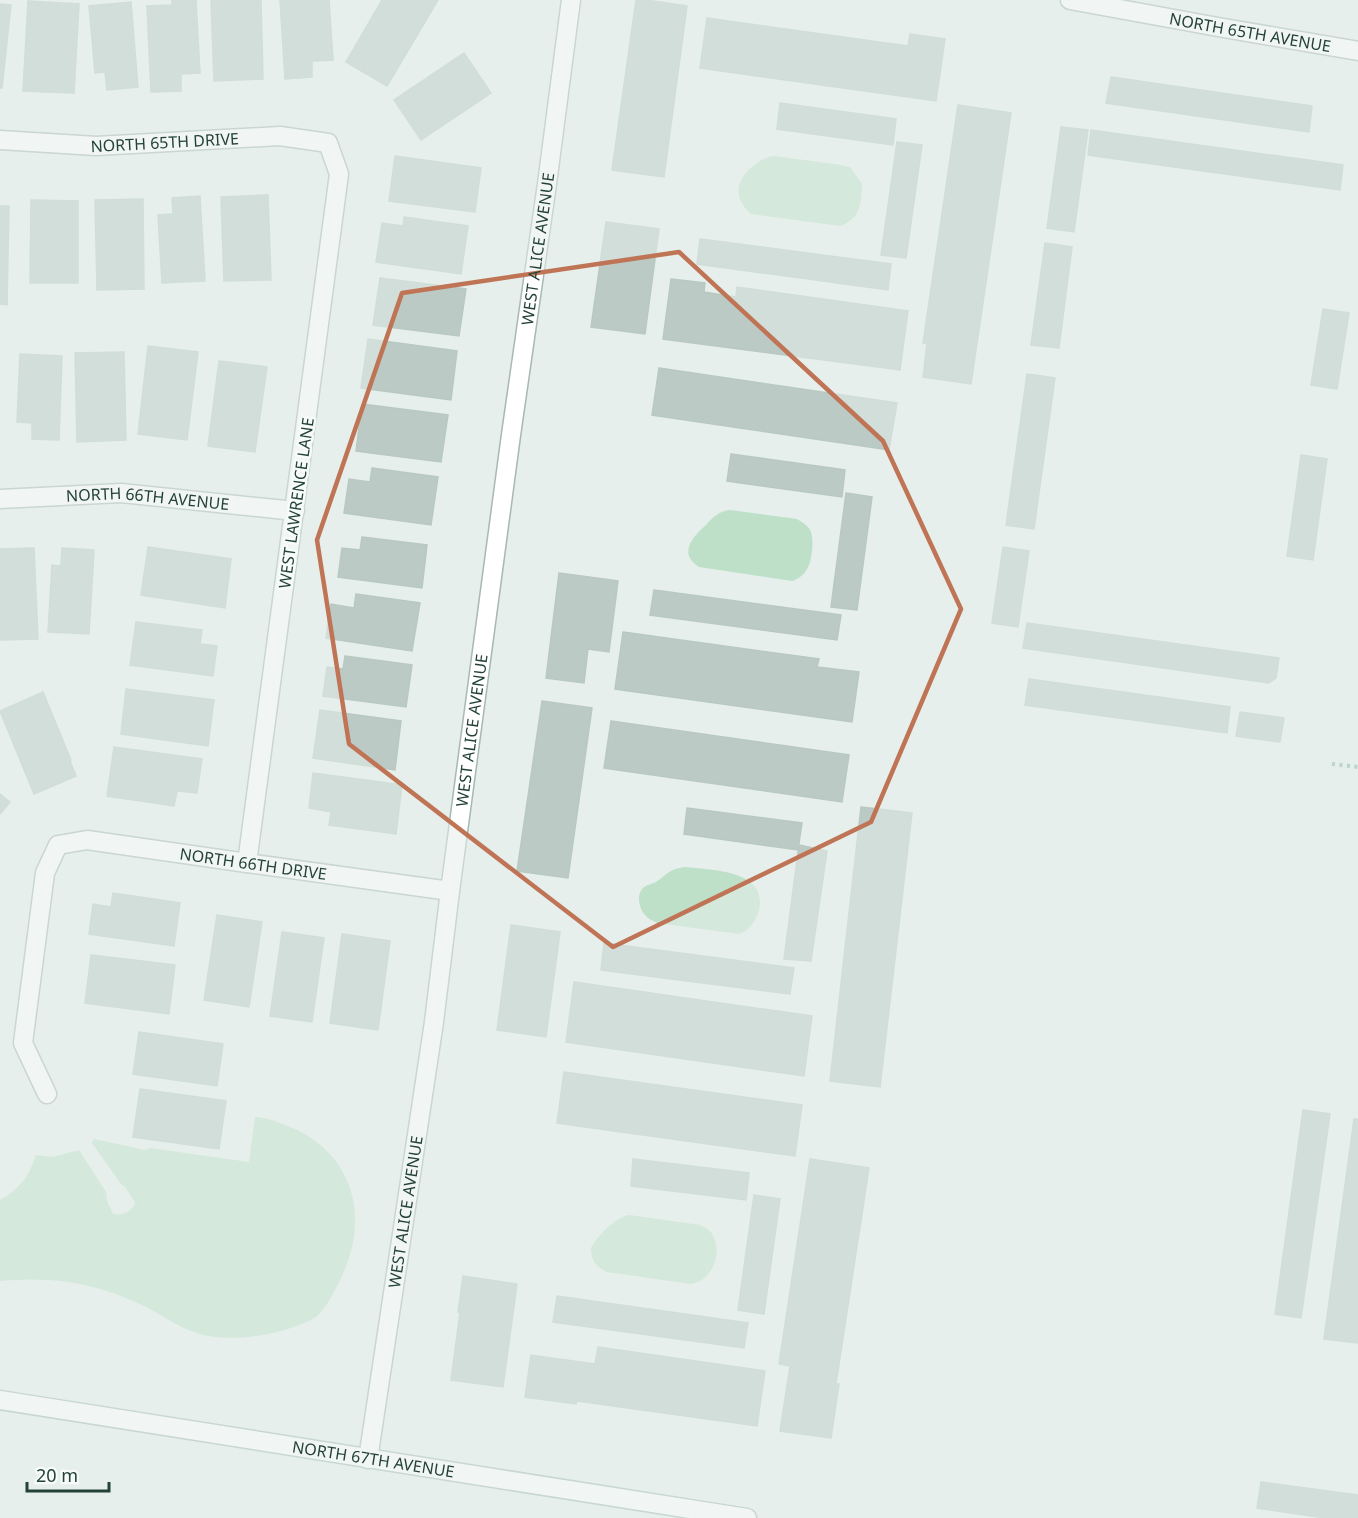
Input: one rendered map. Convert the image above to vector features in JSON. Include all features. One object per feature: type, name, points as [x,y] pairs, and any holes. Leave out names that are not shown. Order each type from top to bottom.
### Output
[{"type":"street","name":"WEST ALICE AVENUE","points":[[368,1459],[432,1033],[571,0]]},
{"type":"street","name":"NORTH 65TH AVENUE","points":[[1070,0],[1358,51]]},
{"type":"street","name":"NORTH 65TH DRIVE","points":[[0,140],[96,146],[280,136],[328,143]]},
{"type":"street","name":"WEST LAWRENCE LANE","points":[[247,863],[339,174],[328,143]]},
{"type":"street","name":"NORTH 66TH AVENUE","points":[[0,499],[121,493],[295,511]]},
{"type":"street","name":"NORTH 66TH DRIVE","points":[[47,1094],[23,1043],[45,873],[58,845],[87,840],[450,891]]},
{"type":"street","name":"NORTH 67TH AVENUE","points":[[0,1400],[747,1518]]},
{"type":"path","points":[[1332,764],[1358,767]]},
{"type":"highlighted area","points":[[679,252],[883,441],[961,609],[871,822],[613,947],[349,744],[317,540],[402,293]]},
{"type":"green space","points":[[774,156],[850,167],[862,184],[860,204],[856,214],[840,226],[751,214],[741,202],[738,190],[740,184],[753,166],[765,158]]},
{"type":"green space","points":[[730,510],[797,519],[805,524],[811,532],[812,545],[809,566],[804,573],[792,581],[699,567],[694,563],[688,551],[691,541],[714,517]]},
{"type":"green space","points":[[685,867],[723,871],[747,880],[755,887],[760,897],[759,910],[749,928],[739,934],[657,923],[649,919],[641,908],[639,899],[643,888],[672,871]]},
{"type":"green space","points":[[255,1117],[281,1123],[313,1139],[331,1155],[344,1174],[352,1194],[355,1216],[354,1239],[348,1263],[331,1298],[315,1317],[285,1330],[259,1336],[218,1337],[187,1330],[135,1302],[90,1286],[52,1280],[0,1281],[0,1200],[13,1192],[23,1181],[36,1155],[53,1157],[79,1150],[106,1192],[113,1214],[120,1214],[130,1210],[135,1202],[92,1143],[94,1139],[145,1150],[150,1148],[249,1162]]},
{"type":"green space","points":[[629,1215],[700,1225],[708,1230],[712,1233],[717,1252],[716,1260],[709,1273],[698,1282],[691,1284],[607,1272],[600,1268],[593,1260],[591,1248],[607,1228],[618,1219]]},
{"type":"building","points":[[172,0],[196,0],[200,73],[181,74],[181,91],[151,92],[147,6],[172,5]]},
{"type":"building","points":[[211,0],[261,0],[263,79],[214,81]]},
{"type":"building","points":[[280,0],[329,0],[333,60],[312,61],[312,77],[285,79]]},
{"type":"building","points":[[382,0],[438,0],[387,86],[346,62]]},
{"type":"building","points":[[636,0],[687,6],[664,177],[612,170]]},
{"type":"building","points":[[28,1],[79,4],[74,93],[23,91]]},
{"type":"building","points":[[131,2],[138,87],[107,90],[105,72],[95,73],[89,6]]},
{"type":"building","points":[[0,4],[11,5],[2,88],[0,88]]},
{"type":"building","points":[[707,18],[908,46],[910,34],[945,39],[936,101],[700,68]]},
{"type":"building","points":[[464,53],[491,93],[421,140],[394,100]]},
{"type":"building","points":[[1111,77],[1312,106],[1309,132],[1106,103]]},
{"type":"building","points":[[780,103],[896,119],[893,145],[777,129]]},
{"type":"building","points":[[958,105],[1011,113],[971,384],[923,377],[927,344],[923,343]]},
{"type":"building","points":[[1061,127],[1088,130],[1074,232],[1047,228]]},
{"type":"building","points":[[1091,130],[1343,165],[1340,190],[1088,155]]},
{"type":"building","points":[[897,142],[922,145],[906,258],[881,255]]},
{"type":"building","points":[[395,156],[481,168],[475,212],[389,201]]},
{"type":"building","points":[[268,195],[271,280],[224,281],[221,197]]},
{"type":"building","points":[[200,196],[205,281],[162,283],[158,215],[173,214],[172,198]]},
{"type":"building","points":[[143,199],[144,289],[97,290],[95,200]]},
{"type":"building","points":[[31,200],[78,201],[78,283],[30,283]]},
{"type":"building","points":[[0,206],[9,206],[7,305],[0,304]]},
{"type":"building","points":[[404,217],[468,226],[461,274],[376,262],[382,223],[403,226]]},
{"type":"building","points":[[606,222],[659,229],[645,334],[591,327]]},
{"type":"building","points":[[700,239],[891,264],[888,290],[697,264]]},
{"type":"building","points":[[1045,243],[1072,247],[1059,348],[1031,345]]},
{"type":"building","points":[[380,278],[466,289],[459,336],[373,325]]},
{"type":"building","points":[[671,279],[705,283],[704,292],[736,297],[737,287],[908,311],[900,370],[663,339]]},
{"type":"building","points":[[1323,309],[1349,313],[1337,389],[1311,385]]},
{"type":"building","points":[[368,339],[457,351],[451,400],[361,388]]},
{"type":"building","points":[[148,346],[198,352],[187,440],[138,434]]},
{"type":"building","points":[[124,352],[126,440],[77,442],[75,353]]},
{"type":"building","points":[[20,354],[62,356],[59,440],[32,439],[32,423],[17,422]]},
{"type":"building","points":[[219,361],[267,367],[255,452],[208,446]]},
{"type":"building","points":[[659,368],[897,403],[889,450],[652,415]]},
{"type":"building","points":[[1027,374],[1055,378],[1034,529],[1006,525]]},
{"type":"building","points":[[362,404],[448,415],[441,462],[356,451]]},
{"type":"building","points":[[731,454],[845,470],[842,497],[727,481]]},
{"type":"building","points":[[1301,455],[1327,459],[1313,560],[1287,556]]},
{"type":"building","points":[[372,468],[438,477],[431,525],[344,513],[349,479],[370,482]]},
{"type":"building","points":[[846,493],[872,497],[857,610],[831,607]]},
{"type":"building","points":[[362,537],[427,545],[422,588],[338,577],[342,548],[360,550]]},
{"type":"building","points":[[148,547],[231,559],[225,608],[141,595]]},
{"type":"building","points":[[1003,547],[1029,551],[1018,627],[992,623]]},
{"type":"building","points":[[34,548],[38,639],[0,640],[0,549]]},
{"type":"building","points":[[62,548],[94,550],[89,634],[48,632],[52,565],[61,566]]},
{"type":"building","points":[[559,573],[618,581],[609,652],[588,649],[584,683],[546,678]]},
{"type":"building","points":[[654,590],[841,615],[837,640],[650,615]]},
{"type":"building","points":[[356,594],[420,603],[412,651],[326,638],[331,604],[354,608]]},
{"type":"building","points":[[136,622],[202,630],[200,644],[217,646],[213,676],[130,665]]},
{"type":"building","points":[[1027,623],[1279,658],[1276,678],[1269,683],[1023,648]]},
{"type":"building","points":[[623,632],[819,659],[817,667],[859,672],[852,722],[615,689]]},
{"type":"building","points":[[345,656],[412,665],[406,707],[323,696],[327,667],[343,669]]},
{"type":"building","points":[[1029,679],[1230,707],[1227,733],[1025,705]]},
{"type":"building","points":[[126,689],[214,700],[208,746],[121,734]]},
{"type":"building","points":[[43,692],[76,776],[34,794],[0,711]]},
{"type":"building","points":[[542,701],[592,708],[568,878],[517,871]]},
{"type":"building","points":[[320,710],[401,721],[395,770],[313,758]]},
{"type":"building","points":[[1240,712],[1284,718],[1280,742],[1236,736]]},
{"type":"building","points":[[611,721],[849,755],[842,802],[604,768]]},
{"type":"building","points":[[114,747],[202,759],[197,793],[177,791],[174,806],[107,796]]},
{"type":"building","points":[[313,773],[402,785],[396,834],[329,825],[331,812],[309,808]]},
{"type":"building","points":[[0,794],[10,802],[0,814]]},
{"type":"building","points":[[861,807],[912,813],[880,1087],[830,1081]]},
{"type":"building","points":[[687,808],[802,823],[798,850],[684,834]]},
{"type":"building","points":[[799,845],[827,851],[811,961],[784,959]]},
{"type":"building","points":[[113,893],[180,903],[174,946],[89,934],[93,904],[111,907]]},
{"type":"building","points":[[217,915],[262,922],[249,1007],[204,1000]]},
{"type":"building","points":[[511,925],[560,932],[546,1037],[497,1030]]},
{"type":"building","points":[[282,932],[324,938],[312,1022],[270,1016]]},
{"type":"building","points":[[342,934],[390,941],[378,1030],[330,1023]]},
{"type":"building","points":[[604,943],[794,968],[790,994],[601,970]]},
{"type":"building","points":[[91,955],[175,965],[169,1014],[85,1003]]},
{"type":"building","points":[[574,982],[812,1016],[804,1076],[566,1042]]},
{"type":"building","points":[[139,1032],[223,1044],[217,1086],[133,1074]]},
{"type":"building","points":[[564,1072],[802,1105],[795,1156],[557,1123]]},
{"type":"building","points":[[140,1089],[226,1101],[219,1149],[133,1137]]},
{"type":"building","points":[[1303,1110],[1330,1114],[1301,1318],[1275,1314]]},
{"type":"building","points":[[1354,1119],[1358,1119],[1358,1343],[1324,1339]]},
{"type":"building","points":[[633,1159],[749,1173],[746,1200],[631,1186]]},
{"type":"building","points":[[810,1159],[869,1168],[836,1384],[839,1384],[831,1438],[780,1431],[790,1366],[779,1364]]},
{"type":"building","points":[[754,1195],[780,1199],[764,1314],[738,1310]]},
{"type":"building","points":[[463,1276],[517,1284],[503,1387],[451,1380]]},
{"type":"building","points":[[557,1296],[748,1323],[744,1348],[553,1322]]},
{"type":"building","points":[[598,1347],[765,1371],[757,1426],[577,1401],[576,1404],[525,1397],[531,1355],[595,1364]]},
{"type":"building","points":[[1261,1482],[1358,1495],[1358,1518],[1325,1518],[1257,1508]]}]
